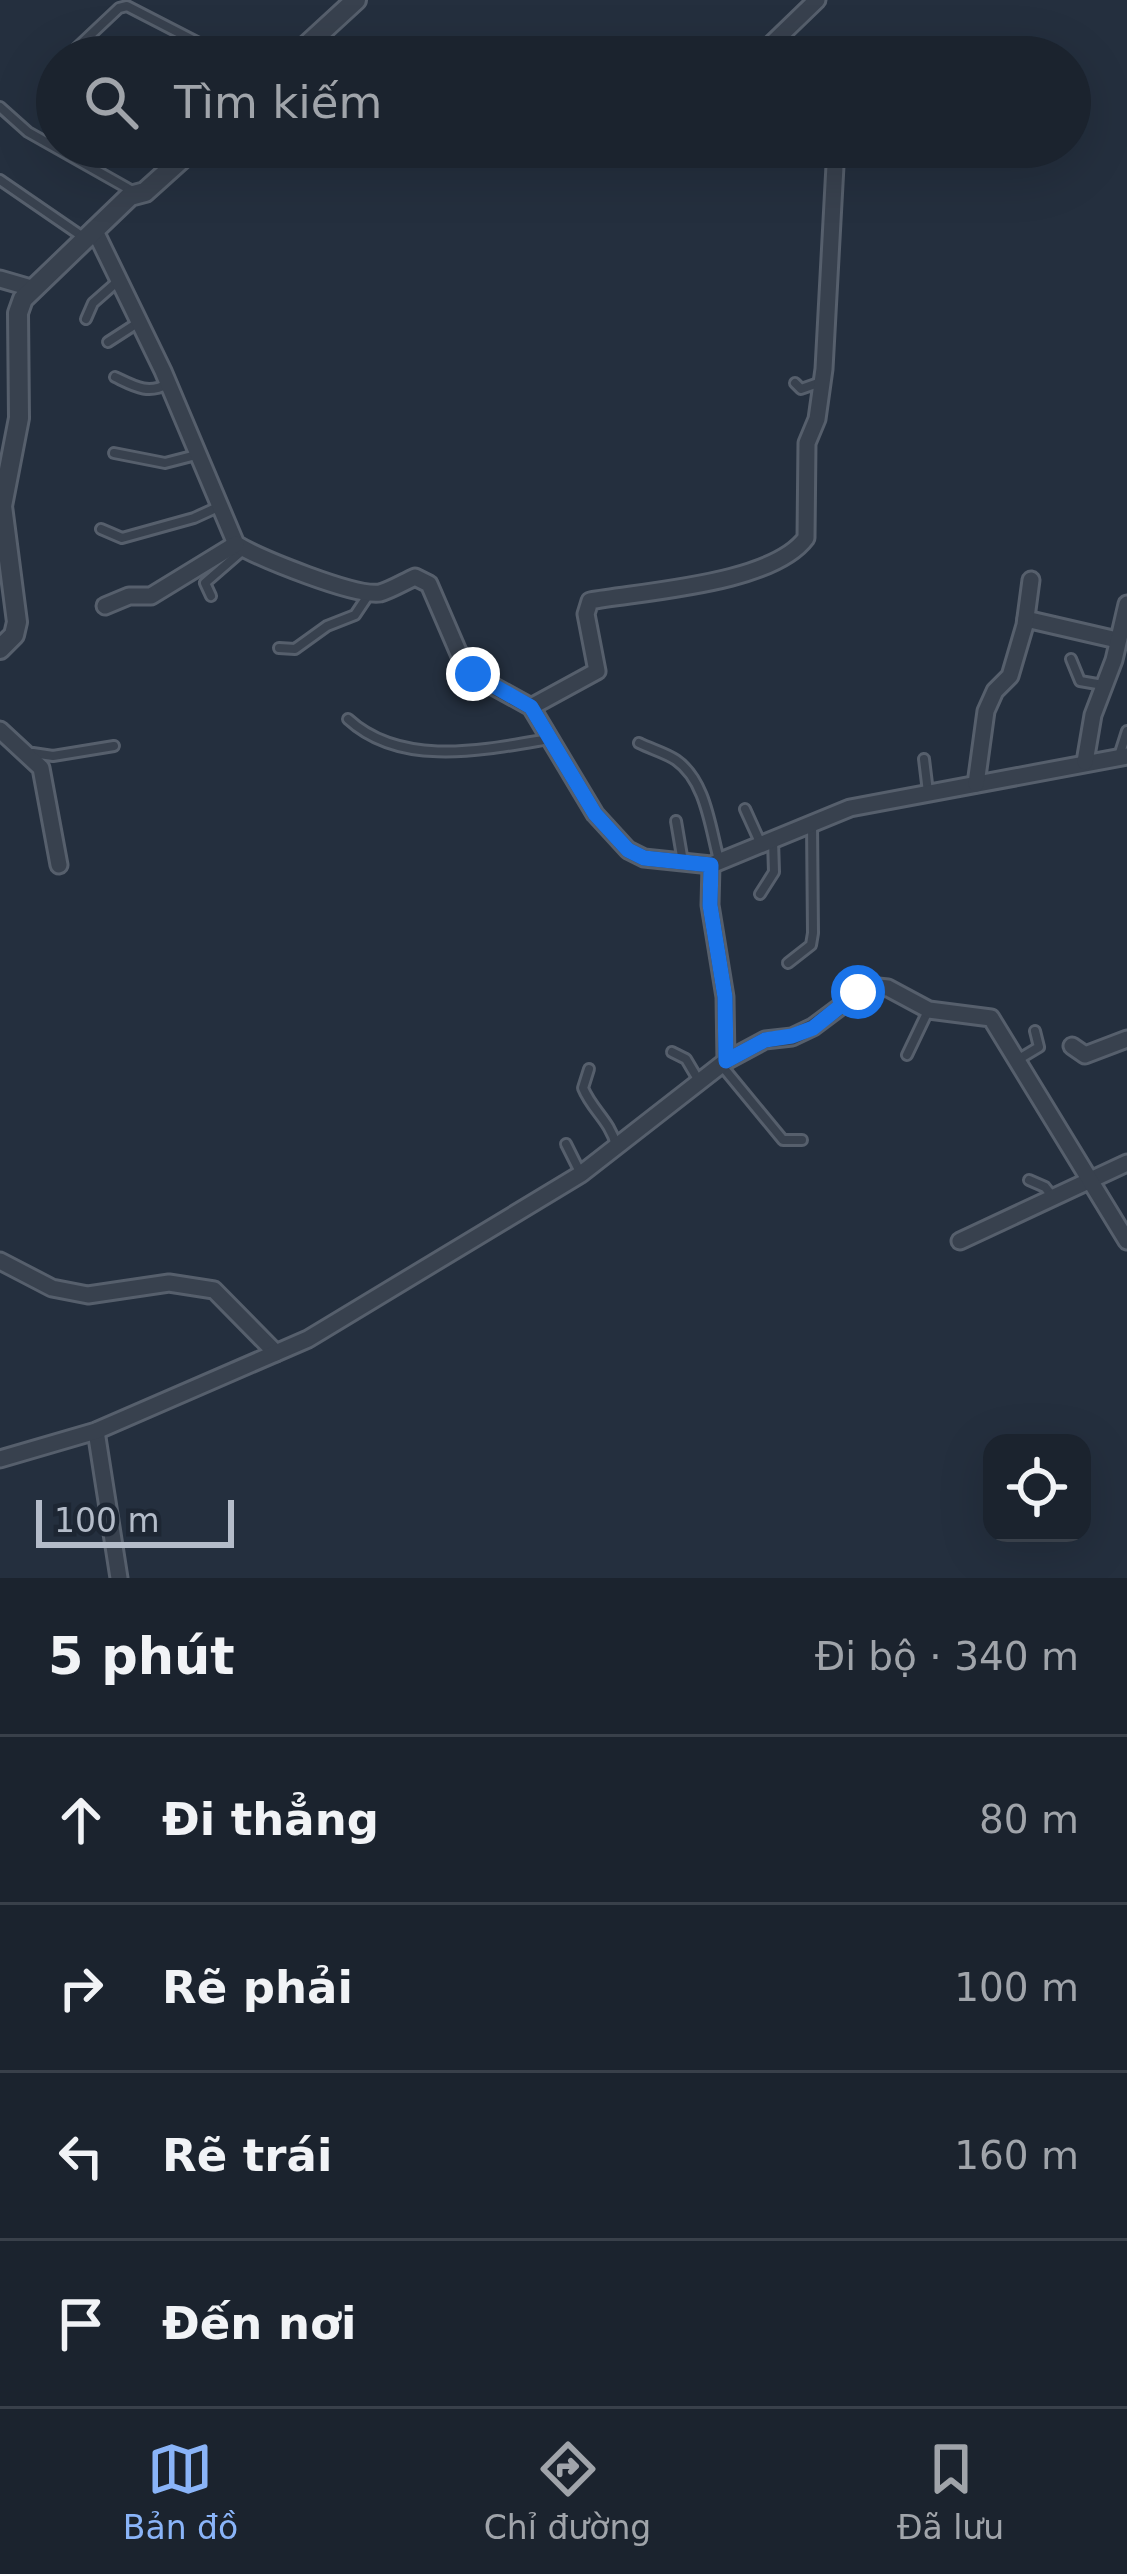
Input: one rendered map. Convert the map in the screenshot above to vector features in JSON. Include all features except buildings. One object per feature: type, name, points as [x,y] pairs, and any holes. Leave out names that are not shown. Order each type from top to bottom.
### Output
[{"type":"street","points":[[317,36],[356,0]]},
{"type":"street","points":[[780,36],[817,0]]},
{"type":"street","points":[[0,649],[14,635],[17,622],[4,573],[2,506],[5,454],[19,418],[18,313],[31,288],[89,233],[171,168]]},
{"type":"street","points":[[531,707],[597,671],[586,614],[590,601],[727,577],[764,566],[798,549],[806,538],[807,443],[823,382],[835,168]]},
{"type":"street","points":[[89,233],[141,321],[218,507],[240,547],[260,559],[370,592],[421,578],[429,584],[463,663],[490,685],[531,707],[610,834],[644,858],[715,864],[850,808],[1123,756]]},
{"type":"street","points":[[0,278],[31,288]]},
{"type":"street","points":[[105,606],[129,596],[151,596],[240,547]]},
{"type":"street","points":[[976,784],[986,711],[995,692],[1008,682],[1026,619],[1031,580]]},
{"type":"street","points":[[1085,762],[1127,604]]},
{"type":"street","points":[[1026,619],[1118,640]]},
{"type":"street","points":[[0,730],[26,751],[45,778],[59,866]]},
{"type":"street","points":[[715,864],[710,905],[725,997],[724,1063]]},
{"type":"street","points":[[0,1459],[96,1431],[308,1339],[581,1174],[724,1063],[765,1040],[813,1028],[868,986],[888,988],[928,1010],[986,1015],[1018,1059],[1127,1241]]},
{"type":"street","points":[[1072,1046],[1085,1055],[1127,1039]]},
{"type":"street","points":[[960,1241],[1127,1163]]},
{"type":"street","points":[[0,1262],[52,1288],[88,1295],[169,1283],[214,1290],[276,1353]]},
{"type":"street","points":[[96,1431],[119,1578]]},
{"type":"lane","points":[[89,36],[128,5],[186,36]]},
{"type":"lane","points":[[0,107],[36,137]]},
{"type":"lane","points":[[91,168],[137,194]]},
{"type":"lane","points":[[0,180],[89,233]]},
{"type":"lane","points":[[86,319],[93,303],[119,280]]},
{"type":"lane","points":[[108,342],[141,321]]},
{"type":"lane","points":[[115,377],[155,391],[168,383]]},
{"type":"lane","points":[[795,383],[801,389],[823,382]]},
{"type":"lane","points":[[114,453],[165,463],[197,455]]},
{"type":"lane","points":[[101,530],[122,538],[218,507]]},
{"type":"lane","points":[[212,596],[206,583],[240,547]]},
{"type":"lane","points":[[279,648],[296,649],[326,626],[347,621],[370,592]]},
{"type":"lane","points":[[1071,659],[1080,681],[1102,685]]},
{"type":"lane","points":[[348,719],[382,742],[405,750],[505,747],[550,739]]},
{"type":"lane","points":[[1123,756],[1127,730]]},
{"type":"lane","points":[[639,743],[675,759],[692,776],[700,792],[715,864]]},
{"type":"lane","points":[[26,751],[53,756],[114,746]]},
{"type":"lane","points":[[924,759],[928,794]]},
{"type":"lane","points":[[745,808],[767,841],[774,872],[760,894]]},
{"type":"lane","points":[[676,821],[683,863]]},
{"type":"lane","points":[[788,963],[811,945],[812,821]]},
{"type":"lane","points":[[907,1055],[928,1010]]},
{"type":"lane","points":[[1018,1059],[1039,1047],[1035,1031]]},
{"type":"lane","points":[[672,1052],[686,1059],[700,1082]]},
{"type":"lane","points":[[724,1063],[783,1140],[802,1140]]},
{"type":"lane","points":[[589,1069],[583,1088],[589,1103],[611,1128],[616,1147]]},
{"type":"lane","points":[[566,1144],[581,1174]]},
{"type":"lane","points":[[1029,1180],[1045,1187],[1054,1198]]},
{"type":"route","points":[[473,674],[531,707],[595,814],[628,850],[644,858],[711,865],[710,905],[725,997],[726,1061],[765,1040],[813,1028],[858,992]]}]
